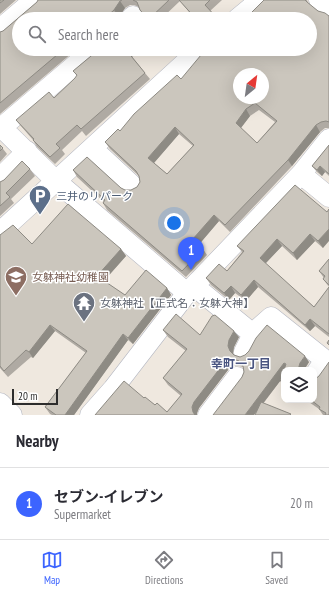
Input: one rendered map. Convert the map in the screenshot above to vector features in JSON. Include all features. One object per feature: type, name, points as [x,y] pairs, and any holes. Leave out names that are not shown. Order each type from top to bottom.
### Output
[{"type":"street","points":[[20,12],[34,0]]},
{"type":"street","points":[[245,12],[260,0]]},
{"type":"street","points":[[319,0],[329,8]]},
{"type":"street","points":[[0,29],[12,19]]},
{"type":"street","points":[[86,56],[1,126],[56,181],[191,289],[248,330],[254,332]]},
{"type":"street","points":[[0,232],[192,56]]},
{"type":"street","points":[[90,415],[191,289],[301,174],[329,139]]},
{"type":"street","points":[[92,148],[133,186]]},
{"type":"street","points":[[0,178],[27,151]]},
{"type":"street","points":[[301,174],[329,197]]},
{"type":"street","points":[[244,352],[254,332],[270,318],[325,360],[317,372]]},
{"type":"street","points":[[208,415],[237,377]]},
{"type":"street","points":[[0,403],[12,415]]},
{"type":"building","points":[[38,0],[122,0],[112,12],[25,12]]},
{"type":"building","points":[[133,0],[169,0],[156,12],[142,12],[137,2]]},
{"type":"building","points":[[179,0],[210,0],[205,5],[212,12],[190,12]]},
{"type":"building","points":[[264,0],[305,0],[318,11],[329,16],[329,122],[321,122],[316,125],[288,160],[225,225],[214,215],[192,240],[203,249],[182,271],[103,203],[105,200],[73,170],[87,157],[121,188],[131,190],[137,187],[140,182],[136,171],[105,142],[118,129],[120,131],[134,114],[177,75],[181,79],[200,56],[317,56],[317,12],[252,12]],"holes":[[[233,68],[269,68],[269,104],[256,104],[277,121],[257,143],[236,123],[246,109],[254,104],[233,104]],[[175,127],[194,145],[167,174],[148,158]]]},
{"type":"building","points":[[12,23],[12,56],[56,56],[0,103],[0,32]]},
{"type":"building","points":[[91,56],[131,56],[145,73],[81,129],[77,125],[56,144],[60,148],[50,157],[16,120],[49,92],[54,98],[75,78],[77,75],[73,71]]},
{"type":"building","points":[[329,145],[329,174],[320,166],[317,170],[312,166]]},
{"type":"building","points":[[22,161],[30,169],[6,193],[10,197],[0,206],[0,182],[4,180]]},
{"type":"building","points":[[295,185],[327,212],[329,209],[329,229],[318,241],[310,234],[293,253],[277,239],[260,258],[314,307],[329,287],[329,334],[310,319],[305,325],[254,280],[241,295],[231,286],[224,293],[206,278],[219,264],[227,271],[244,251],[237,246]]},
{"type":"building","points":[[68,204],[121,249],[97,276],[125,295],[146,270],[167,288],[128,338],[123,334],[65,415],[56,415],[45,407],[87,351],[50,325],[29,352],[26,350],[4,371],[0,366],[0,235],[13,225],[32,244]]},
{"type":"building","points":[[329,259],[329,285],[323,279],[325,276],[319,271]]},
{"type":"building","points":[[176,314],[200,335],[212,316],[215,315],[234,331],[229,340],[228,346],[234,355],[240,357],[245,355],[267,325],[305,356],[299,367],[285,367],[286,364],[284,363],[245,415],[213,415],[242,377],[244,372],[243,366],[239,361],[234,359],[228,360],[224,363],[194,402],[192,407],[195,415],[95,415],[124,381],[144,398],[145,397],[155,405],[157,403],[167,412],[182,394],[163,378],[187,349],[163,330]]},
{"type":"building","points":[[329,362],[329,415],[325,415],[326,413],[319,409],[320,407],[315,403],[317,403],[317,378]]},
{"type":"building","points":[[261,402],[291,414],[255,415]]},
{"type":"place","name":"三井のリパーク","points":[[40,216]]},
{"type":"place","name":"セブン-イレブン","points":[[191,270]]},
{"type":"place","name":"女躰神社幼稚園","points":[[16,296]]},
{"type":"place","name":"女躰神社【正式名：女躰大神】","points":[[84,322]]},
{"type":"district","name":"幸町一丁目","points":[[241,364]]}]
